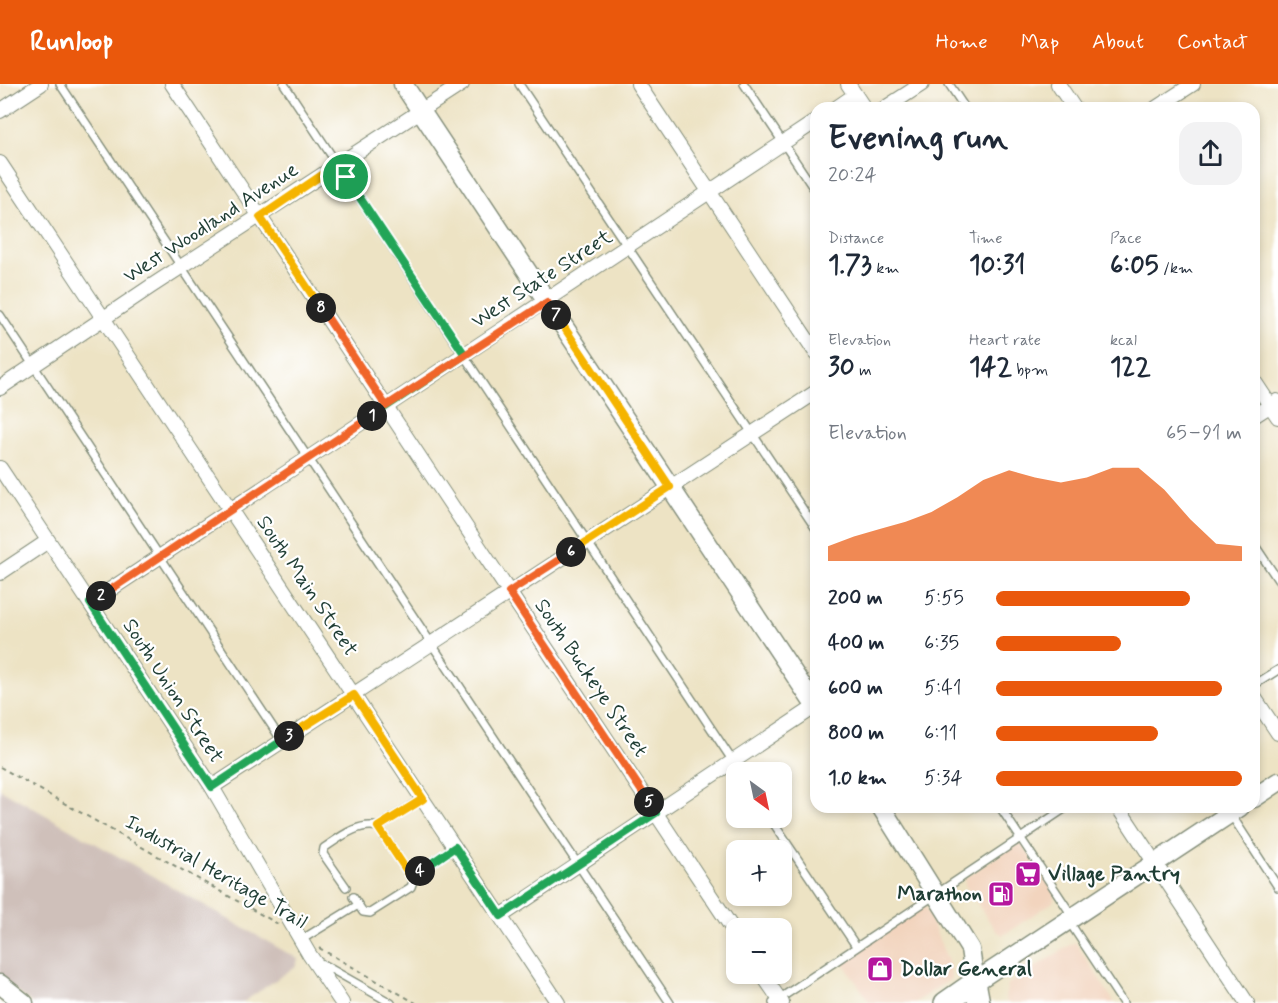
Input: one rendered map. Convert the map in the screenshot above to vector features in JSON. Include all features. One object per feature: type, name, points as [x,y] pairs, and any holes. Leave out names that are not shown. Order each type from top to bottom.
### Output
[{"type":"main road","points":[[403,84],[810,697]]},
{"type":"main road","points":[[1260,794],[1278,782]]},
{"type":"main road","points":[[885,813],[970,949],[979,1003]]},
{"type":"main road","points":[[945,1003],[1230,813]]},
{"type":"main road","points":[[0,984],[24,1003]]},
{"type":"main road","points":[[0,997],[8,1003]]},
{"type":"street","points":[[0,111],[41,84]]},
{"type":"street","name":"South Buckeye Street","points":[[172,84],[726,919]]},
{"type":"street","name":"West Woodland Avenue","points":[[0,388],[462,84]]},
{"type":"street","points":[[638,84],[810,344]]},
{"type":"street","points":[[894,102],[922,84]]},
{"type":"street","points":[[1058,84],[1070,102]]},
{"type":"street","points":[[1165,102],[1193,84]]},
{"type":"street","points":[[841,102],[851,89],[860,102]]},
{"type":"street","name":"West State Street","points":[[90,603],[810,126]]},
{"type":"street","name":"South Main Street","points":[[0,163],[558,1003]]},
{"type":"street","points":[[1260,388],[1274,403],[1278,417]]},
{"type":"street","points":[[212,787],[810,396]]},
{"type":"street","points":[[1260,412],[1274,403]]},
{"type":"street","name":"South Union Street","points":[[0,468],[212,787],[312,958],[342,1003]]},
{"type":"street","points":[[0,573],[48,541]]},
{"type":"street","points":[[1260,706],[1278,733]]},
{"type":"street","points":[[743,762],[810,711]]},
{"type":"street","points":[[501,916],[656,813],[726,773]]},
{"type":"street","points":[[1122,813],[1247,1003]]},
{"type":"street","points":[[768,984],[778,1002]]},
{"type":"lane","points":[[60,84],[670,1003]]},
{"type":"lane","points":[[284,84],[734,762]]},
{"type":"lane","points":[[519,84],[810,520]]},
{"type":"lane","points":[[744,84],[810,183]]},
{"type":"lane","points":[[949,84],[961,102]]},
{"type":"lane","points":[[0,315],[282,741]]},
{"type":"lane","points":[[1260,553],[1278,580]]},
{"type":"lane","points":[[1260,681],[1278,670]]},
{"type":"lane","points":[[346,887],[322,850],[352,830],[378,827],[423,799]]},
{"type":"lane","points":[[1004,813],[1124,1003]]},
{"type":"lane","points":[[778,1002],[856,946],[1059,813]]},
{"type":"lane","points":[[1237,813],[1278,887]]},
{"type":"lane","points":[[353,897],[366,913],[374,911],[411,887],[413,881],[411,877],[378,827]]},
{"type":"lane","points":[[777,828],[856,946]]},
{"type":"lane","points":[[411,877],[455,847]]},
{"type":"lane","points":[[301,938],[358,905]]},
{"type":"lane","points":[[312,958],[391,1003]]},
{"type":"path","name":"Industrial Heritage Trail","points":[[0,767],[416,1003]]},
{"type":"shaded area","points":[[0,789],[298,959],[296,966],[242,1003],[32,1003],[0,978]]},
{"type":"shaded area","points":[[1020,841],[1056,895],[1053,902],[1003,935],[996,931],[965,885],[965,878]]},
{"type":"shaded area","points":[[925,906],[950,966],[951,979],[914,1003],[870,1003],[842,961]]},
{"type":"shaded area","points":[[1075,942],[1115,1003],[1007,1003],[1005,997],[1008,984]]},
{"type":"place","name":"Village Pantry","points":[[1028,874]]},
{"type":"place","name":"Marathon","points":[[1001,894]]},
{"type":"place","name":"Dollar General","points":[[880,969]]},
{"type":"route","points":[[346,177],[338,164],[260,217],[386,406],[547,302],[670,487],[509,592],[656,813],[501,916],[455,847],[411,877],[378,827],[423,799],[354,695],[212,787],[90,603],[465,355],[346,177]]}]
